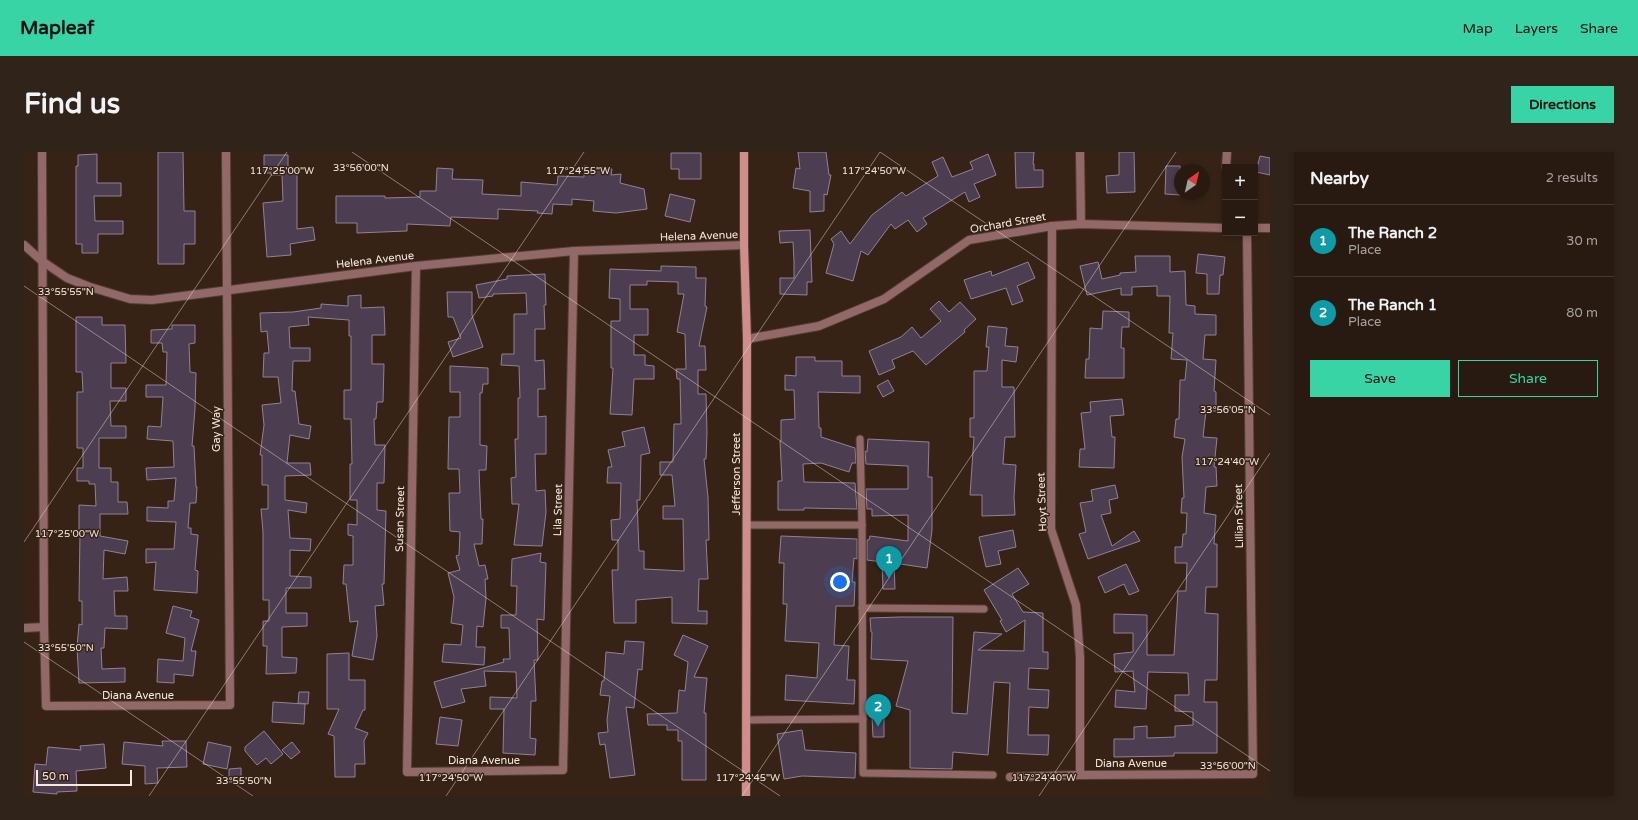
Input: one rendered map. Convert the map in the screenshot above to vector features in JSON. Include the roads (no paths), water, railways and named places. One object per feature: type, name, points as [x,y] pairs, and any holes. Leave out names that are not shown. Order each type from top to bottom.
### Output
[{"type":"street","points":[[24,628],[44,628],[42,152]]},
{"type":"street","name":"Gay Way","points":[[226,152],[230,705]]},
{"type":"street","name":"Jefferson Street","points":[[744,152],[744,246],[748,339],[746,796]]},
{"type":"street","points":[[1080,152],[1081,224]]},
{"type":"street","points":[[1226,164],[1227,152]]},
{"type":"street","name":"Orchard Street","points":[[748,339],[819,326],[884,299],[969,240],[1052,226],[1081,224],[1222,228]]},
{"type":"street","name":"Hoyt Street","points":[[1052,226],[1051,529],[1076,605],[1080,657],[1080,774]]},
{"type":"street","points":[[1258,228],[1270,228]]},
{"type":"street","name":"Lillian Street","points":[[1247,236],[1253,774]]},
{"type":"street","name":"Helena Avenue","points":[[24,245],[42,261],[67,278],[90,287],[130,299],[152,300],[416,266],[574,251],[744,246]]},
{"type":"street","name":"Lila Street","points":[[563,770],[574,251]]},
{"type":"street","name":"Susan Street","points":[[406,772],[416,266]]},
{"type":"street","name":"Diana Avenue","points":[[44,628],[46,706],[230,705]]},
{"type":"street","name":"Diana Avenue","points":[[406,772],[563,770]]},
{"type":"street","name":"Diana Avenue","points":[[1010,777],[1080,774],[1253,774]]},
{"type":"lane","points":[[860,439],[862,525],[863,773],[993,775]]},
{"type":"lane","points":[[747,525],[862,525]]},
{"type":"lane","points":[[862,608],[984,609]]},
{"type":"lane","points":[[746,720],[863,719]]},
{"type":"place","name":"The Ranch 2","points":[[889,579]]},
{"type":"place","name":"The Ranch 1","points":[[878,727]]}]
